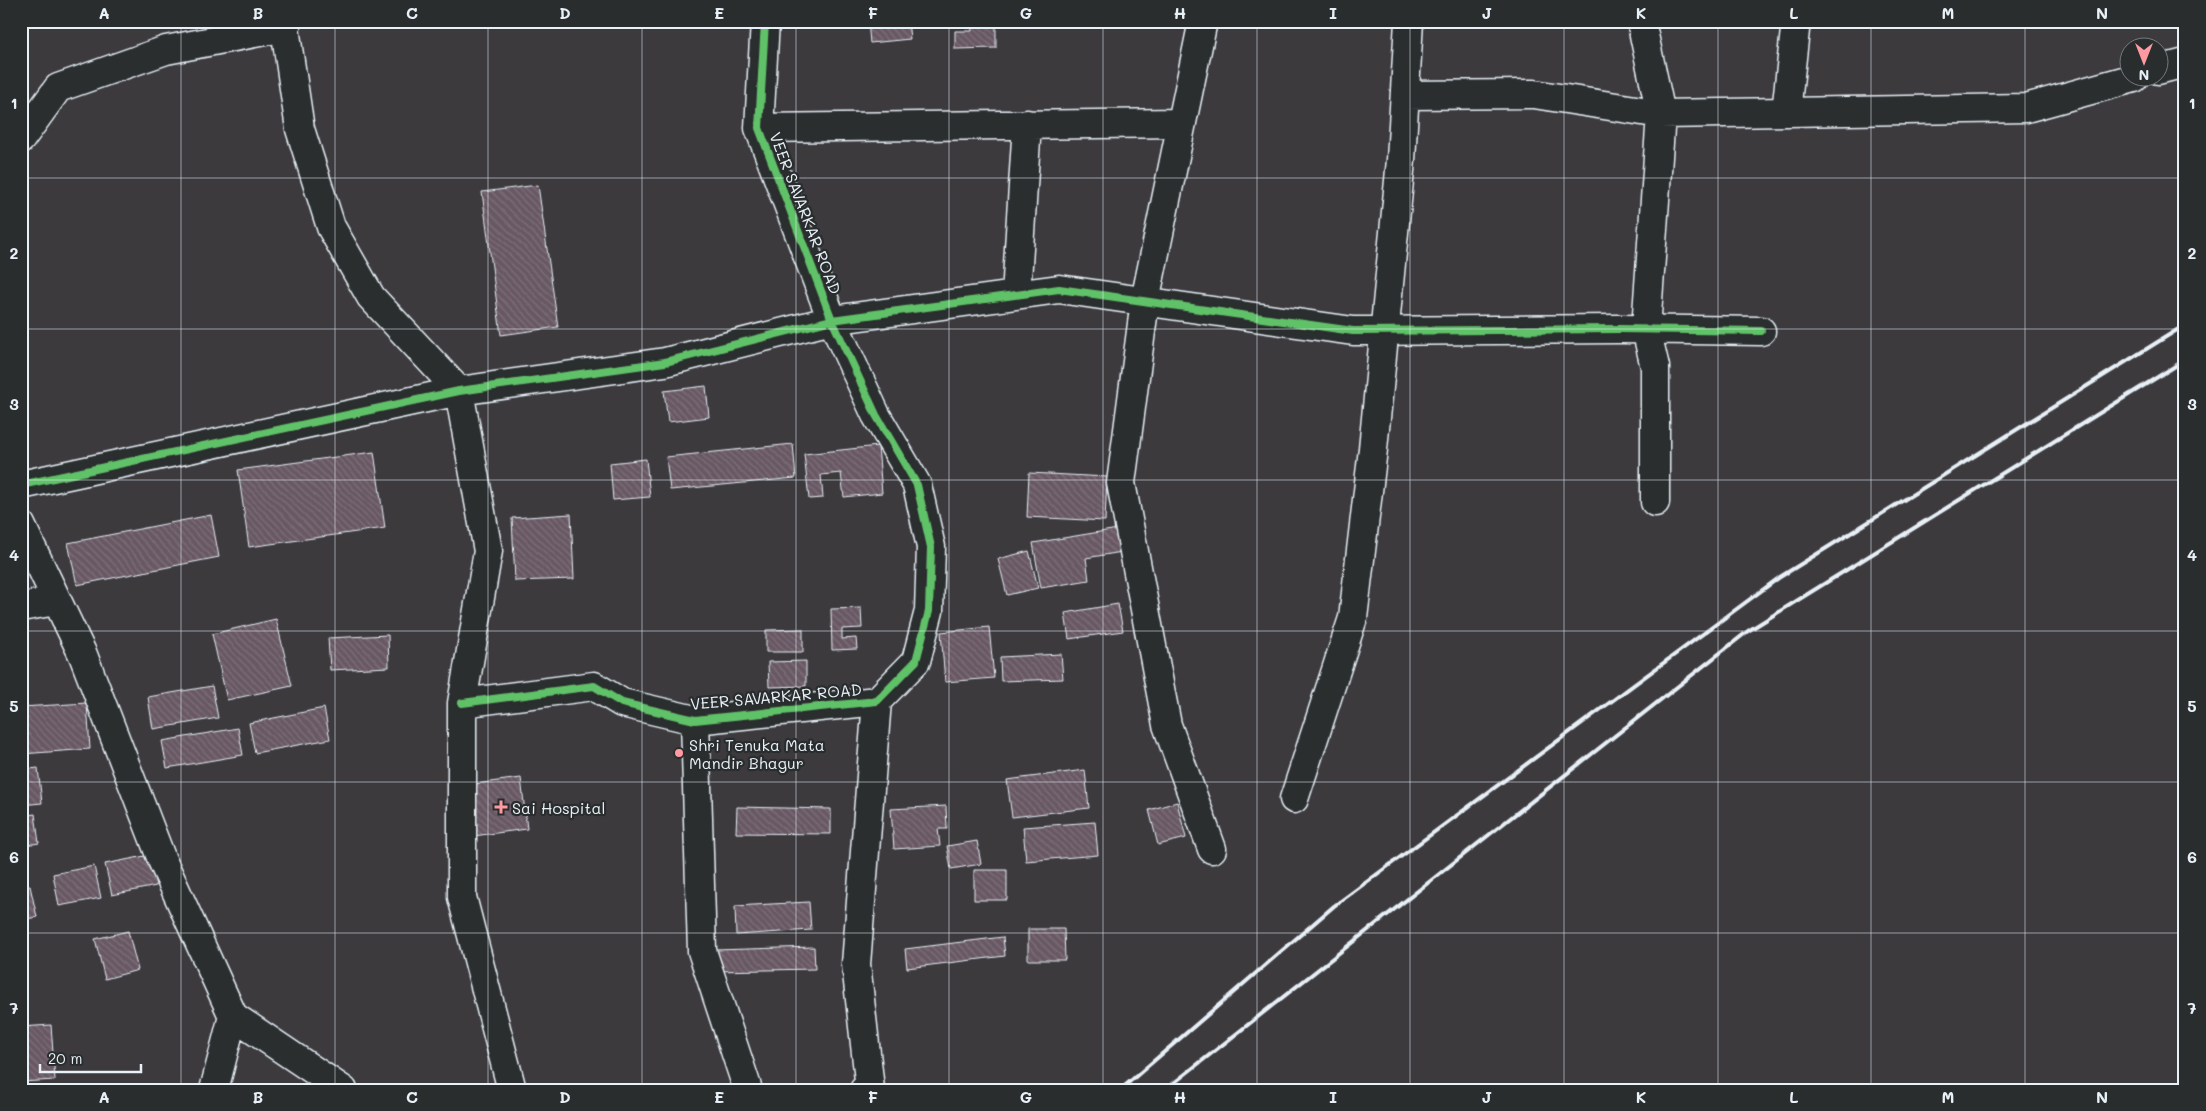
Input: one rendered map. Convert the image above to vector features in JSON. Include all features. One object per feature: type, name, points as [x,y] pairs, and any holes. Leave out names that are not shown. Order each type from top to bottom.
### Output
[{"type":"street","name":"VEER SAVARKAR ROAD","points":[[462,703],[594,686],[622,703],[695,720],[877,701],[916,661],[930,611],[930,547],[917,485],[876,415],[832,320],[759,128],[764,21]]},
{"type":"street","points":[[1203,21],[1145,301],[1121,483],[1166,725],[1212,849]]},
{"type":"street","points":[[1294,798],[1353,618],[1374,449],[1401,160],[1409,21]]},
{"type":"street","points":[[1641,21],[1661,114],[1646,329],[1655,367],[1655,502]]},
{"type":"street","points":[[1786,112],[1796,21]]},
{"type":"street","points":[[21,139],[58,88],[166,50],[285,24],[300,129],[331,227],[372,297],[459,391],[488,551],[462,703],[462,897],[512,1090]]},
{"type":"street","points":[[2168,67],[2185,63]]},
{"type":"street","points":[[1405,95],[1534,94],[1661,114],[2026,108],[2118,82]]},
{"type":"street","points":[[759,128],[1182,123]]},
{"type":"street","points":[[1016,295],[1027,124]]},
{"type":"street","points":[[21,485],[459,391],[665,362],[832,320],[1059,289],[1353,332],[1646,329],[1761,332]]},
{"type":"street","points":[[21,525],[83,655],[162,860],[233,1016],[343,1090]]},
{"type":"street","points":[[21,607],[56,601]]},
{"type":"street","points":[[864,1090],[870,1089],[856,964],[877,701]]},
{"type":"street","points":[[695,720],[702,951],[748,1090]]},
{"type":"street","points":[[214,1090],[233,1016]]},
{"type":"building","points":[[868,21],[908,21],[910,39],[870,43]]},
{"type":"building","points":[[971,21],[996,21],[996,48],[955,49],[955,31],[972,31]]},
{"type":"building","points":[[538,185],[558,327],[501,335],[482,192]]},
{"type":"building","points":[[706,386],[709,417],[668,422],[664,391]]},
{"type":"building","points":[[793,444],[796,478],[670,490],[666,457]]},
{"type":"building","points":[[878,446],[882,493],[844,497],[841,473],[821,475],[823,498],[809,499],[804,454]]},
{"type":"building","points":[[374,452],[385,528],[249,547],[238,470]]},
{"type":"building","points":[[646,459],[650,497],[613,500],[610,463]]},
{"type":"building","points":[[1029,473],[1107,477],[1105,521],[1027,517]]},
{"type":"building","points":[[571,514],[574,579],[515,581],[512,518]]},
{"type":"building","points":[[211,515],[219,557],[77,585],[68,543]]},
{"type":"building","points":[[1118,529],[1122,552],[1086,558],[1089,580],[1041,588],[1033,543]]},
{"type":"building","points":[[1029,551],[1038,588],[1007,595],[998,559]]},
{"type":"building","points":[[1118,604],[1123,631],[1069,639],[1065,613]]},
{"type":"building","points":[[861,608],[862,628],[842,629],[842,639],[856,638],[857,649],[832,650],[831,609]]},
{"type":"building","points":[[276,619],[292,686],[227,700],[212,634]]},
{"type":"building","points":[[989,627],[994,678],[945,682],[941,632]]},
{"type":"building","points":[[803,629],[803,652],[766,652],[766,630]]},
{"type":"building","points":[[388,635],[389,667],[330,670],[328,638]]},
{"type":"building","points":[[1061,654],[1063,679],[1001,681],[1000,657]]},
{"type":"building","points":[[806,661],[806,686],[769,687],[768,662]]},
{"type":"building","points":[[212,686],[218,718],[153,729],[148,697]]},
{"type":"building","points":[[87,703],[90,749],[21,754],[21,707]]},
{"type":"building","points":[[324,708],[330,739],[255,753],[249,723]]},
{"type":"building","points":[[238,728],[243,755],[167,768],[162,741]]},
{"type":"building","points":[[38,768],[42,803],[21,805],[21,770]]},
{"type":"building","points":[[1085,770],[1089,808],[1012,817],[1007,780]]},
{"type":"building","points":[[521,778],[527,829],[473,836],[467,785]]},
{"type":"building","points":[[1177,802],[1186,838],[1158,845],[1149,810]]},
{"type":"building","points":[[946,806],[947,829],[938,829],[940,846],[894,849],[891,809]]},
{"type":"building","points":[[737,807],[831,809],[831,834],[736,833]]},
{"type":"building","points":[[35,814],[39,843],[21,846],[21,816]]},
{"type":"building","points":[[1095,822],[1098,855],[1026,861],[1023,827]]},
{"type":"building","points":[[977,841],[981,864],[951,869],[947,846]]},
{"type":"building","points":[[150,855],[156,886],[112,895],[105,864]]},
{"type":"building","points":[[94,866],[101,898],[59,906],[53,874]]},
{"type":"building","points":[[974,870],[1007,870],[1007,900],[974,900]]},
{"type":"building","points":[[30,886],[37,917],[21,920],[21,888]]},
{"type":"building","points":[[809,902],[811,930],[736,935],[735,906]]},
{"type":"building","points":[[1028,929],[1064,929],[1065,960],[1028,960]]},
{"type":"building","points":[[128,931],[138,970],[105,979],[95,939]]},
{"type":"building","points":[[1003,937],[1005,956],[907,968],[905,949]]},
{"type":"building","points":[[814,947],[815,969],[716,971],[715,950]]},
{"type":"building","points":[[51,1025],[55,1080],[21,1082],[21,1027]]},
{"type":"railway","points":[[1120,1090],[1334,906],[1780,577],[2185,325]]},
{"type":"railway","points":[[1165,1090],[1748,631],[2185,360]]},
{"type":"cycle path","points":[[462,703],[594,686],[622,703],[695,720],[877,701],[916,661],[929,611],[931,547],[917,485],[876,415],[832,320],[759,128],[765,21]]},
{"type":"cycle path","points":[[21,485],[459,391],[665,362],[832,320],[1059,289],[1353,331],[1619,329],[1761,331]]},
{"type":"place","name":"Shri Tenuka Mata Mandir Bhagur","points":[[679,753]]},
{"type":"place","name":"Sai Hospital","points":[[501,807]]}]
